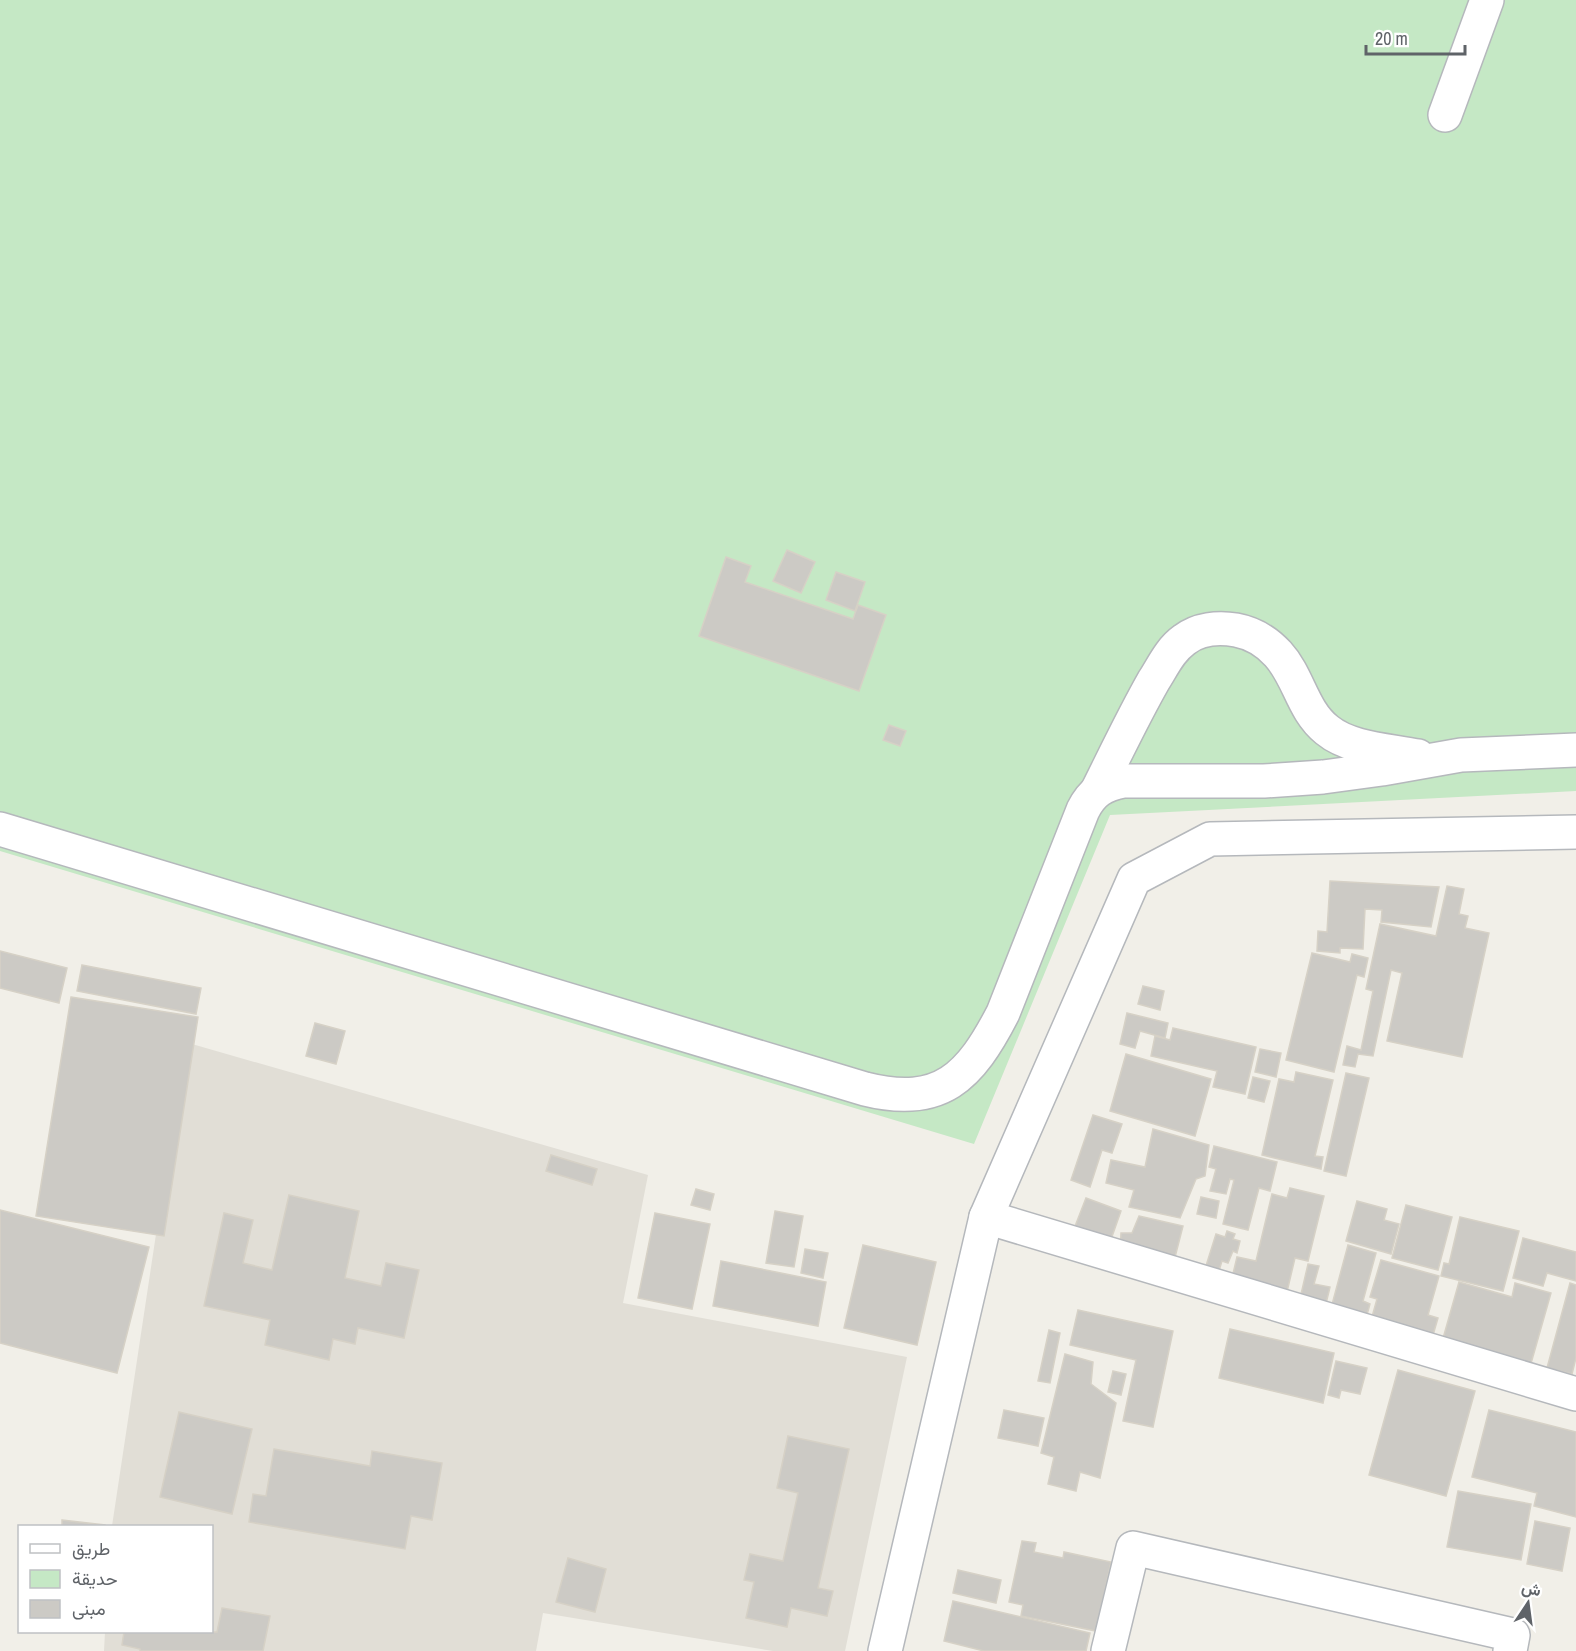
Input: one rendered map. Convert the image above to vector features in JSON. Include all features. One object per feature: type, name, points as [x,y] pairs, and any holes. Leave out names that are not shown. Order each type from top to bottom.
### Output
[{"type":"street","points":[[1445,115],[1487,0]]},
{"type":"street","points":[[0,829],[865,1089],[885,1094],[906,1095],[927,1092],[947,1085],[965,1072],[986,1044],[1003,1013],[1083,810],[1089,798],[1098,789],[1140,705],[1169,654],[1184,640],[1203,631],[1223,627],[1244,631],[1263,640],[1278,654],[1308,708],[1328,731],[1355,743],[1434,759]]},
{"type":"street","points":[[1098,789],[1123,781],[1264,781],[1323,777],[1461,755],[1576,750]]},
{"type":"street","points":[[885,1651],[986,1217],[1134,879],[1210,839],[1576,832]]},
{"type":"street","points":[[986,1217],[1576,1394]]},
{"type":"street","points":[[1108,1651],[1133,1548],[1513,1635],[1510,1651]]},
{"type":"shaded area","points":[[185,1042],[648,1175],[623,1303],[907,1357],[845,1651],[773,1651],[543,1613],[536,1651],[104,1651],[105,1633],[213,1633],[213,1525],[112,1525]]},
{"type":"green space","points":[[0,0],[1576,0],[1576,791],[1110,815],[974,1144],[0,851]]},
{"type":"building","points":[[787,550],[815,562],[801,593],[773,581]]},
{"type":"building","points":[[726,557],[751,566],[745,582],[853,619],[858,605],[886,615],[859,691],[699,636]]},
{"type":"building","points":[[836,572],[865,582],[855,611],[826,600]]},
{"type":"building","points":[[889,725],[906,731],[900,746],[883,740]]},
{"type":"building","points":[[1330,881],[1439,887],[1431,927],[1381,922],[1382,910],[1365,909],[1363,949],[1340,948],[1340,953],[1317,951],[1318,931],[1327,932]]},
{"type":"building","points":[[1447,886],[1464,889],[1459,914],[1468,916],[1465,928],[1489,933],[1462,1057],[1387,1041],[1402,973],[1391,970],[1373,1056],[1358,1054],[1355,1067],[1343,1065],[1347,1046],[1361,1050],[1373,991],[1366,989],[1380,924],[1436,936]]},
{"type":"building","points":[[0,951],[67,968],[59,1003],[0,988]]},
{"type":"building","points":[[1312,953],[1350,962],[1352,954],[1368,958],[1364,977],[1357,975],[1334,1072],[1286,1060]]},
{"type":"building","points":[[82,965],[201,988],[196,1014],[77,991]]},
{"type":"building","points":[[1143,986],[1164,991],[1160,1010],[1138,1004]]},
{"type":"building","points":[[71,997],[198,1017],[164,1236],[36,1216]]},
{"type":"building","points":[[1127,1013],[1168,1023],[1165,1038],[1140,1031],[1135,1048],[1120,1044]]},
{"type":"building","points":[[315,1023],[345,1031],[336,1064],[306,1056]]},
{"type":"building","points":[[1173,1028],[1256,1047],[1245,1094],[1213,1087],[1217,1071],[1151,1056],[1155,1036],[1170,1040]]},
{"type":"building","points":[[1260,1049],[1281,1053],[1276,1077],[1255,1072]]},
{"type":"building","points":[[1126,1054],[1211,1079],[1195,1136],[1110,1111]]},
{"type":"building","points":[[1296,1072],[1333,1080],[1315,1156],[1323,1157],[1321,1169],[1262,1155],[1279,1079],[1294,1082]]},
{"type":"building","points":[[1346,1073],[1369,1078],[1346,1176],[1324,1171]]},
{"type":"building","points":[[1253,1077],[1270,1081],[1264,1102],[1248,1098]]},
{"type":"building","points":[[1093,1115],[1122,1124],[1112,1153],[1102,1150],[1090,1187],[1071,1180]]},
{"type":"building","points":[[1153,1129],[1209,1145],[1205,1176],[1196,1179],[1180,1218],[1129,1207],[1134,1190],[1106,1183],[1111,1160],[1145,1167]]},
{"type":"building","points":[[1214,1146],[1277,1162],[1270,1191],[1259,1188],[1248,1230],[1223,1224],[1234,1180],[1230,1179],[1226,1194],[1210,1191],[1216,1169],[1209,1167]]},
{"type":"building","points":[[551,1155],[597,1169],[592,1185],[546,1171]]},
{"type":"building","points":[[1290,1188],[1324,1196],[1308,1261],[1295,1258],[1286,1296],[1231,1282],[1237,1257],[1256,1261],[1272,1194],[1287,1198]]},
{"type":"building","points":[[696,1189],[714,1194],[710,1210],[691,1205]]},
{"type":"building","points":[[289,1195],[359,1211],[345,1278],[381,1286],[386,1263],[419,1270],[404,1338],[358,1328],[355,1344],[333,1339],[329,1360],[265,1345],[270,1320],[204,1306],[224,1213],[253,1220],[243,1263],[272,1270]]},
{"type":"building","points":[[1201,1197],[1219,1201],[1216,1218],[1197,1214]]},
{"type":"building","points":[[1086,1198],[1121,1211],[1108,1248],[1072,1234]]},
{"type":"building","points":[[1357,1201],[1387,1209],[1384,1220],[1399,1224],[1391,1254],[1346,1241]]},
{"type":"building","points":[[1406,1205],[1452,1217],[1438,1270],[1392,1258]]},
{"type":"building","points":[[0,1210],[149,1247],[117,1373],[0,1343]]},
{"type":"building","points":[[775,1211],[803,1216],[794,1267],[766,1263]]},
{"type":"building","points":[[655,1213],[710,1224],[692,1309],[638,1298]]},
{"type":"building","points":[[1139,1216],[1183,1226],[1173,1265],[1120,1250],[1121,1233],[1132,1233]]},
{"type":"building","points":[[1460,1217],[1519,1231],[1503,1291],[1441,1276],[1444,1263],[1449,1264]]},
{"type":"building","points":[[1227,1231],[1235,1234],[1233,1239],[1240,1241],[1237,1253],[1233,1251],[1228,1263],[1222,1261],[1218,1274],[1205,1269],[1216,1234],[1225,1237]]},
{"type":"building","points":[[1523,1238],[1576,1252],[1576,1281],[1547,1273],[1543,1286],[1513,1278]]},
{"type":"building","points":[[863,1245],[936,1262],[917,1345],[844,1328]]},
{"type":"building","points":[[1348,1245],[1376,1253],[1363,1301],[1370,1304],[1365,1322],[1330,1312]]},
{"type":"building","points":[[805,1249],[828,1253],[823,1278],[801,1273]]},
{"type":"building","points":[[1381,1260],[1439,1276],[1428,1315],[1438,1318],[1431,1342],[1370,1324],[1377,1299],[1370,1297]]},
{"type":"building","points":[[721,1261],[826,1282],[818,1326],[713,1306]]},
{"type":"building","points":[[1308,1264],[1319,1266],[1314,1284],[1330,1287],[1325,1308],[1299,1303]]},
{"type":"building","points":[[1459,1282],[1512,1297],[1515,1283],[1551,1293],[1528,1374],[1440,1349]]},
{"type":"building","points":[[1570,1283],[1576,1285],[1576,1358],[1572,1374],[1547,1368]]},
{"type":"building","points":[[1078,1310],[1173,1331],[1153,1427],[1123,1421],[1136,1360],[1070,1345]]},
{"type":"building","points":[[1230,1329],[1334,1353],[1323,1403],[1219,1378]]},
{"type":"building","points":[[1049,1330],[1060,1333],[1050,1383],[1038,1381]]},
{"type":"building","points":[[1065,1354],[1093,1362],[1091,1384],[1116,1403],[1100,1478],[1080,1472],[1076,1491],[1048,1484],[1054,1457],[1041,1453]]},
{"type":"building","points":[[1336,1361],[1367,1368],[1360,1394],[1341,1390],[1339,1398],[1328,1395]]},
{"type":"building","points":[[1398,1370],[1475,1391],[1446,1496],[1369,1475]]},
{"type":"building","points":[[1113,1371],[1126,1374],[1121,1395],[1108,1392]]},
{"type":"building","points":[[1004,1410],[1044,1418],[1038,1446],[998,1438]]},
{"type":"building","points":[[1489,1410],[1576,1432],[1576,1517],[1534,1506],[1537,1493],[1472,1477]]},
{"type":"building","points":[[179,1412],[252,1429],[232,1514],[160,1497]]},
{"type":"building","points":[[788,1436],[849,1449],[818,1588],[833,1591],[827,1616],[791,1608],[787,1627],[746,1618],[754,1582],[744,1580],[750,1554],[783,1561],[798,1493],[777,1488]]},
{"type":"building","points":[[274,1449],[370,1466],[372,1451],[442,1463],[432,1520],[411,1516],[405,1549],[249,1522],[253,1494],[266,1496]]},
{"type":"building","points":[[1458,1491],[1531,1504],[1521,1560],[1447,1547]]},
{"type":"building","points":[[62,1520],[105,1525],[62,1525]]},
{"type":"building","points":[[1535,1521],[1570,1528],[1562,1571],[1527,1564]]},
{"type":"building","points":[[1022,1541],[1036,1543],[1034,1552],[1063,1558],[1064,1552],[1111,1562],[1096,1631],[1021,1616],[1023,1605],[1009,1602]]},
{"type":"building","points":[[568,1558],[606,1569],[595,1612],[556,1602]]},
{"type":"building","points":[[958,1570],[1001,1580],[996,1603],[953,1593]]},
{"type":"building","points":[[953,1601],[1090,1633],[1086,1651],[984,1651],[944,1641]]},
{"type":"building","points":[[222,1608],[270,1616],[263,1651],[140,1651],[140,1649],[122,1645],[124,1633],[217,1632]]}]
